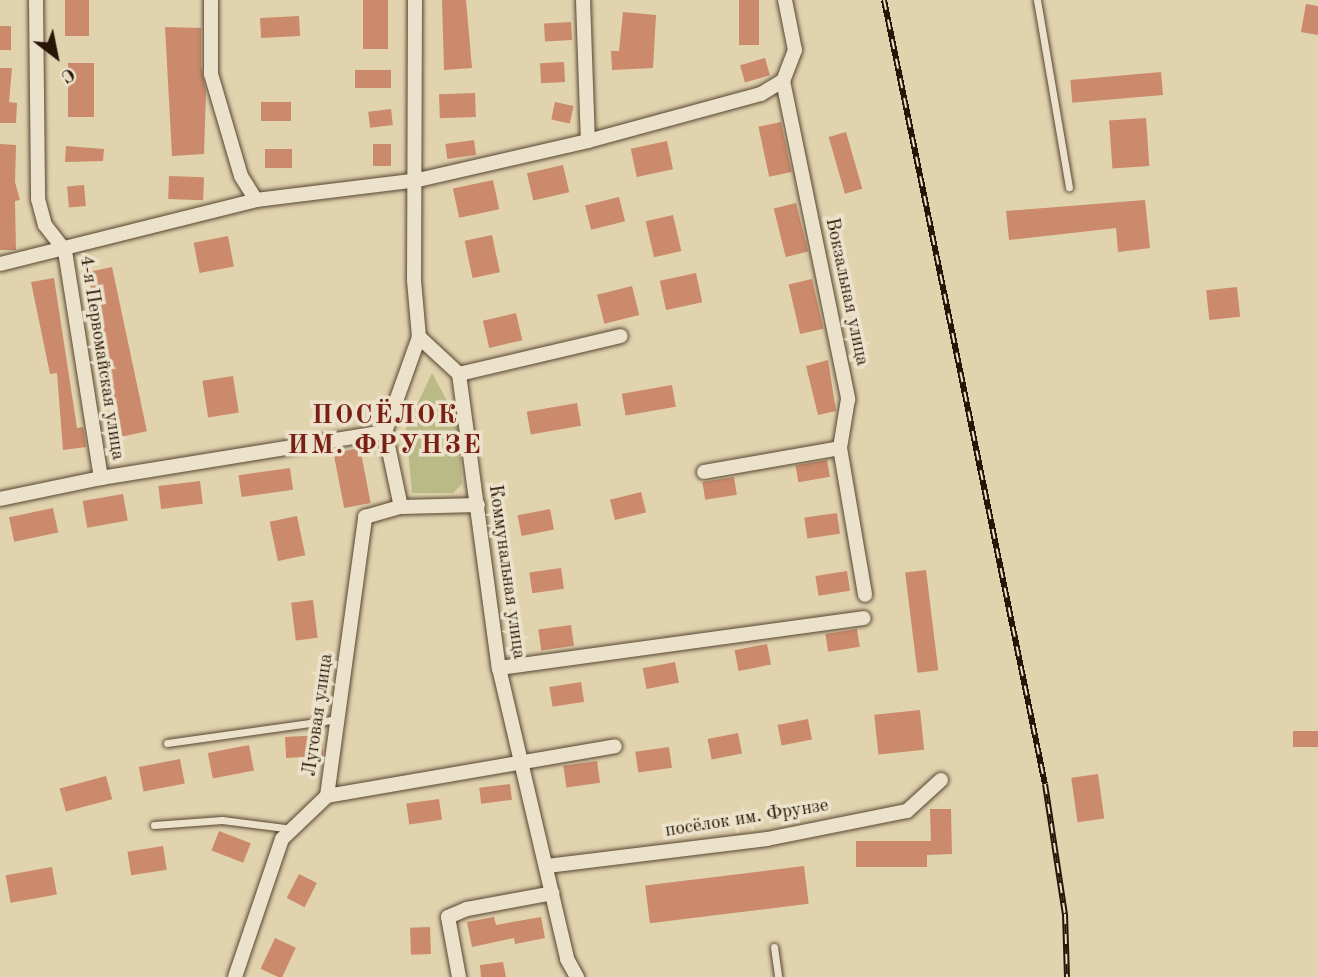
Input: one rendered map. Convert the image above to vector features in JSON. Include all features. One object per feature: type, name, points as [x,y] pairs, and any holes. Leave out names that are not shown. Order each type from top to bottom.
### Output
[{"type":"street","name":"4-я Первомайская улица","points":[[36,0],[38,200],[45,225],[65,251],[101,478]]},
{"type":"street","points":[[211,0],[211,74],[241,176],[256,200]]},
{"type":"street","points":[[415,0],[418,180],[414,280],[419,337],[384,432],[401,507],[478,505]]},
{"type":"street","points":[[583,0],[588,141]]},
{"type":"street","points":[[0,264],[65,251],[256,200],[418,180],[588,141],[761,94],[783,81],[795,50],[785,0]]},
{"type":"street","name":"Вокзальная улица","points":[[783,81],[848,399],[840,448],[865,595]]},
{"type":"street","points":[[419,337],[458,374],[621,337]]},
{"type":"street","name":"Коммунальная улица","points":[[458,374],[499,668],[567,960],[577,977]]},
{"type":"street","points":[[0,499],[101,478],[384,432]]},
{"type":"street","points":[[704,472],[840,448]]},
{"type":"street","name":"Луговая улица","points":[[235,977],[282,839],[327,796],[365,517],[401,507]]},
{"type":"street","points":[[499,668],[864,618]]},
{"type":"street","points":[[327,796],[615,746]]},
{"type":"street","name":"посёлок им. Фрунзе","points":[[547,866],[768,839],[907,811],[941,780]]},
{"type":"street","points":[[459,977],[448,917],[467,909],[553,893]]},
{"type":"lane","points":[[1037,0],[1069,187]]},
{"type":"lane","points":[[167,743],[339,719]]},
{"type":"lane","points":[[154,825],[222,820],[294,830]]},
{"type":"lane","points":[[774,947],[778,977]]},
{"type":"green space","points":[[432,373],[458,421],[462,484],[453,493],[412,493],[406,428]]},
{"type":"building","points":[[65,0],[89,0],[89,36],[65,36]]},
{"type":"building","points":[[363,0],[388,0],[388,49],[363,49]]},
{"type":"building","points":[[442,0],[466,0],[472,68],[444,70]]},
{"type":"building","points":[[739,0],[759,0],[759,45],[739,45]]},
{"type":"building","points":[[1306,4],[1318,6],[1318,35],[1301,32]]},
{"type":"building","points":[[623,12],[656,15],[653,68],[612,70],[611,51],[619,51]]},
{"type":"building","points":[[299,16],[300,36],[261,38],[260,18]]},
{"type":"building","points":[[571,22],[572,40],[545,41],[544,23]]},
{"type":"building","points":[[0,26],[11,26],[11,50],[0,50]]},
{"type":"building","points":[[165,27],[201,28],[201,66],[206,92],[204,154],[172,156]]},
{"type":"building","points":[[765,58],[770,75],[745,82],[740,65]]},
{"type":"building","points":[[564,62],[565,82],[541,83],[540,63]]},
{"type":"building","points":[[68,63],[94,63],[94,117],[68,117]]},
{"type":"building","points":[[0,68],[12,68],[9,102],[17,103],[16,123],[0,123]]},
{"type":"building","points":[[355,70],[391,70],[391,88],[355,88]]},
{"type":"building","points":[[1161,72],[1163,95],[1072,103],[1070,80]]},
{"type":"building","points":[[475,93],[476,117],[440,118],[439,94]]},
{"type":"building","points":[[261,102],[291,102],[291,121],[261,121]]},
{"type":"building","points":[[555,102],[574,106],[570,124],[551,120]]},
{"type":"building","points":[[391,109],[393,125],[370,128],[368,112]]},
{"type":"building","points":[[1146,118],[1149,166],[1112,168],[1109,121]]},
{"type":"building","points":[[781,122],[792,172],[769,177],[759,127]]},
{"type":"building","points":[[846,132],[862,189],[845,194],[829,137]]},
{"type":"building","points":[[474,140],[476,155],[447,159],[445,144]]},
{"type":"building","points":[[667,141],[673,169],[637,177],[631,149]]},
{"type":"building","points":[[0,144],[16,145],[15,182],[20,200],[15,201],[16,250],[0,250]]},
{"type":"building","points":[[373,144],[391,144],[391,166],[373,166]]},
{"type":"building","points":[[66,146],[104,149],[103,161],[65,162]]},
{"type":"building","points":[[265,149],[292,149],[292,168],[265,168]]},
{"type":"building","points":[[563,165],[569,192],[533,201],[527,173]]},
{"type":"building","points":[[169,176],[204,177],[203,200],[168,199]]},
{"type":"building","points":[[493,180],[499,209],[459,218],[453,189]]},
{"type":"building","points":[[84,185],[86,206],[69,207],[67,186]]},
{"type":"building","points":[[619,197],[625,221],[591,230],[585,205]]},
{"type":"building","points":[[1145,200],[1150,248],[1118,252],[1116,228],[1009,240],[1006,211]]},
{"type":"building","points":[[796,203],[808,252],[786,257],[774,209]]},
{"type":"building","points":[[673,215],[681,251],[654,257],[646,221]]},
{"type":"building","points":[[492,235],[500,272],[473,278],[465,241]]},
{"type":"building","points":[[228,236],[234,266],[200,273],[194,243]]},
{"type":"building","points":[[112,267],[147,431],[122,437],[88,272]]},
{"type":"building","points":[[696,273],[702,302],[666,310],[660,281]]},
{"type":"building","points":[[54,278],[77,428],[83,427],[86,447],[63,450],[57,373],[50,374],[31,282]]},
{"type":"building","points":[[812,279],[823,329],[800,334],[789,284]]},
{"type":"building","points":[[632,286],[639,315],[604,324],[597,295]]},
{"type":"building","points":[[1237,287],[1240,317],[1209,320],[1206,290]]},
{"type":"building","points":[[516,313],[522,340],[489,348],[483,321]]},
{"type":"building","points":[[828,360],[836,411],[818,415],[806,366]]},
{"type":"building","points":[[233,376],[239,413],[208,417],[202,381]]},
{"type":"building","points":[[672,385],[676,407],[626,416],[622,394]]},
{"type":"building","points":[[577,403],[581,426],[531,435],[527,412]]},
{"type":"building","points":[[360,448],[371,503],[344,508],[333,453]]},
{"type":"building","points":[[827,460],[830,477],[798,482],[795,466]]},
{"type":"building","points":[[290,468],[293,490],[242,497],[239,475]]},
{"type":"building","points":[[734,477],[737,495],[705,500],[702,482]]},
{"type":"building","points":[[200,481],[203,504],[161,509],[158,486]]},
{"type":"building","points":[[641,492],[646,512],[615,520],[610,500]]},
{"type":"building","points":[[123,494],[128,521],[87,528],[83,501]]},
{"type":"building","points":[[53,508],[58,532],[14,542],[9,517]]},
{"type":"building","points":[[550,509],[554,530],[522,536],[518,515]]},
{"type":"building","points":[[837,513],[840,534],[807,538],[804,518]]},
{"type":"building","points":[[297,516],[305,555],[278,561],[270,522]]},
{"type":"building","points":[[561,568],[564,589],[532,593],[529,572]]},
{"type":"building","points":[[926,570],[938,670],[917,673],[905,573]]},
{"type":"building","points":[[847,571],[850,591],[819,596],[815,576]]},
{"type":"building","points":[[313,600],[318,638],[296,640],[291,603]]},
{"type":"building","points":[[571,625],[574,646],[541,650],[538,630]]},
{"type":"building","points":[[857,629],[860,647],[828,652],[825,634]]},
{"type":"building","points":[[767,644],[771,665],[739,671],[735,650]]},
{"type":"building","points":[[675,662],[679,683],[647,689],[643,668]]},
{"type":"building","points":[[581,682],[584,702],[553,707],[549,687]]},
{"type":"building","points":[[920,710],[924,750],[878,755],[874,715]]},
{"type":"building","points":[[808,719],[812,740],[782,746],[778,725]]},
{"type":"building","points":[[1293,731],[1318,731],[1318,747],[1293,747]]},
{"type":"building","points":[[738,733],[742,754],[712,760],[708,739]]},
{"type":"building","points":[[322,735],[323,756],[286,758],[285,737]]},
{"type":"building","points":[[249,745],[254,771],[213,779],[208,753]]},
{"type":"building","points":[[669,747],[672,768],[638,773],[635,752]]},
{"type":"building","points":[[180,759],[185,784],[144,792],[139,767]]},
{"type":"building","points":[[597,761],[600,783],[566,788],[563,766]]},
{"type":"building","points":[[1098,774],[1104,819],[1078,822],[1071,778]]},
{"type":"building","points":[[106,776],[112,799],[66,812],[60,788]]},
{"type":"building","points":[[510,784],[512,800],[481,804],[479,788]]},
{"type":"building","points":[[439,799],[442,820],[409,824],[406,804]]},
{"type":"building","points":[[930,809],[951,809],[952,854],[927,855],[927,867],[856,867],[856,841],[931,841]]},
{"type":"building","points":[[219,831],[251,843],[243,863],[211,851]]},
{"type":"building","points":[[163,846],[167,870],[131,875],[127,852]]},
{"type":"building","points":[[804,866],[809,904],[650,923],[645,885]]},
{"type":"building","points":[[52,867],[57,895],[11,903],[6,875]]},
{"type":"building","points":[[299,874],[317,883],[305,907],[287,898]]},
{"type":"building","points":[[494,917],[496,925],[541,917],[545,938],[515,944],[514,938],[472,947],[467,922]]},
{"type":"building","points":[[430,927],[431,954],[411,955],[410,928]]},
{"type":"building","points":[[275,938],[296,948],[282,977],[261,969]]},
{"type":"building","points":[[503,962],[506,977],[481,977],[480,965]]},
{"type":"railway","points":[[884,0],[1045,784],[1065,914],[1067,977]]},
{"type":"district","name":"ПОСЁЛОК ИМ. ФРУНЗЕ","points":[[385,432]]}]
